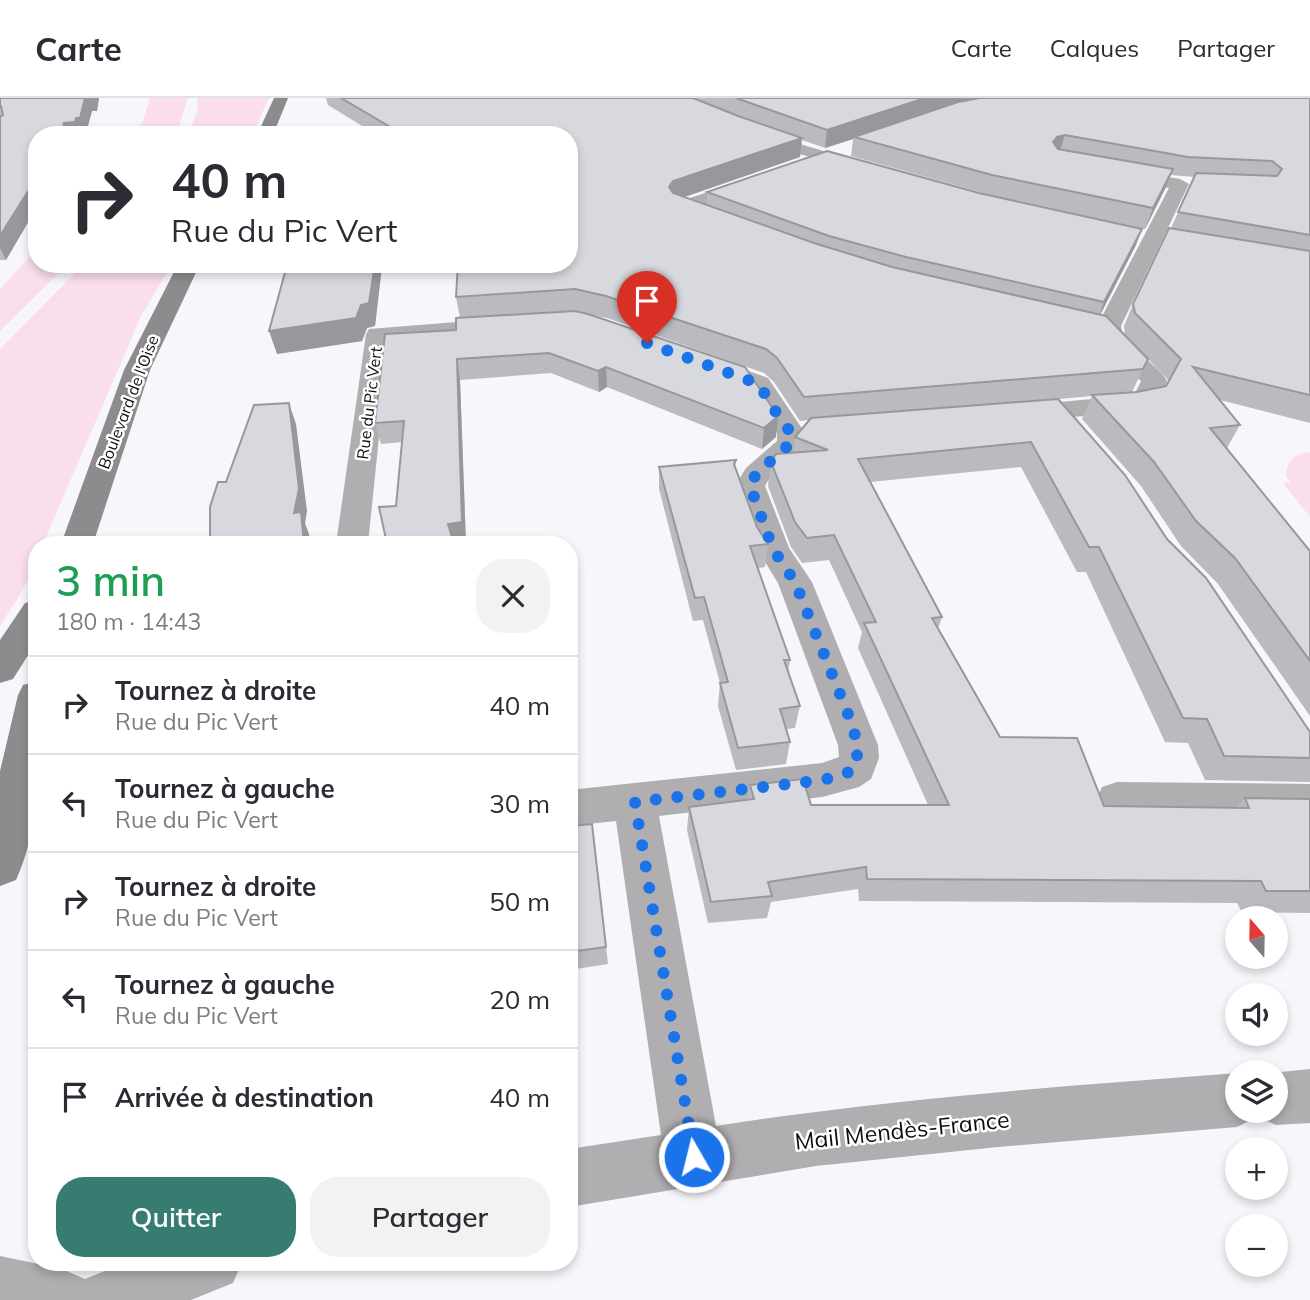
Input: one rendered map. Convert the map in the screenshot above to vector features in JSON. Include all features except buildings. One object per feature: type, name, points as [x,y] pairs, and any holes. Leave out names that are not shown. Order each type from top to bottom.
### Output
[{"type":"main road","points":[[269,126],[281,98]]},
{"type":"main road","name":"Boulevard de l'Oise","points":[[80,536],[137,370],[185,273]]},
{"type":"main road","points":[[0,669],[28,626]]},
{"type":"main road","points":[[0,866],[28,737]]},
{"type":"street","points":[[666,98],[751,133],[878,174]]},
{"type":"street","points":[[792,169],[857,146]]},
{"type":"street","points":[[993,416],[1140,403],[1145,401],[1154,382],[1114,342],[1110,332],[1111,321],[1161,239],[1189,185],[1102,171]]},
{"type":"street","points":[[717,221],[681,207],[767,178]]},
{"type":"street","points":[[1128,233],[1161,239]]},
{"type":"street","name":"Rue du Pic Vert","points":[[353,536],[378,334],[525,323]]},
{"type":"street","points":[[1083,326],[1110,332]]},
{"type":"street","points":[[578,807],[822,780],[844,775],[856,767],[858,745],[850,719],[795,582],[773,549],[750,486],[756,474],[805,432],[773,408],[759,384],[672,352]]},
{"type":"street","points":[[1057,411],[1084,442]]},
{"type":"street","points":[[1118,800],[1310,802]]},
{"type":"street","points":[[635,802],[694,1157]]},
{"type":"street","points":[[1288,1097],[1310,1096]]},
{"type":"street","name":"Mail Mendès-France","points":[[578,1176],[829,1136],[1225,1101]]},
{"type":"street","points":[[0,1287],[93,1299],[183,1271]]},
{"type":"shaded area","points":[[150,98],[188,98],[179,126],[139,126]]},
{"type":"shaded area","points":[[198,98],[269,98],[256,126],[191,126],[197,113]]},
{"type":"shaded area","points":[[28,259],[28,273],[59,273],[0,331],[0,289]]},
{"type":"shaded area","points":[[75,273],[167,273],[141,316],[46,536],[28,536],[28,579],[0,626],[0,349]]},
{"type":"shaded area","points":[[1310,452],[1310,517],[1283,483],[1291,482],[1286,477],[1292,459]]},
{"type":"route","points":[[647,343],[754,380],[763,389],[791,433],[791,443],[756,474],[750,486],[773,549],[795,582],[850,719],[859,758],[856,767],[844,775],[822,780],[635,802],[694,1157]]}]
